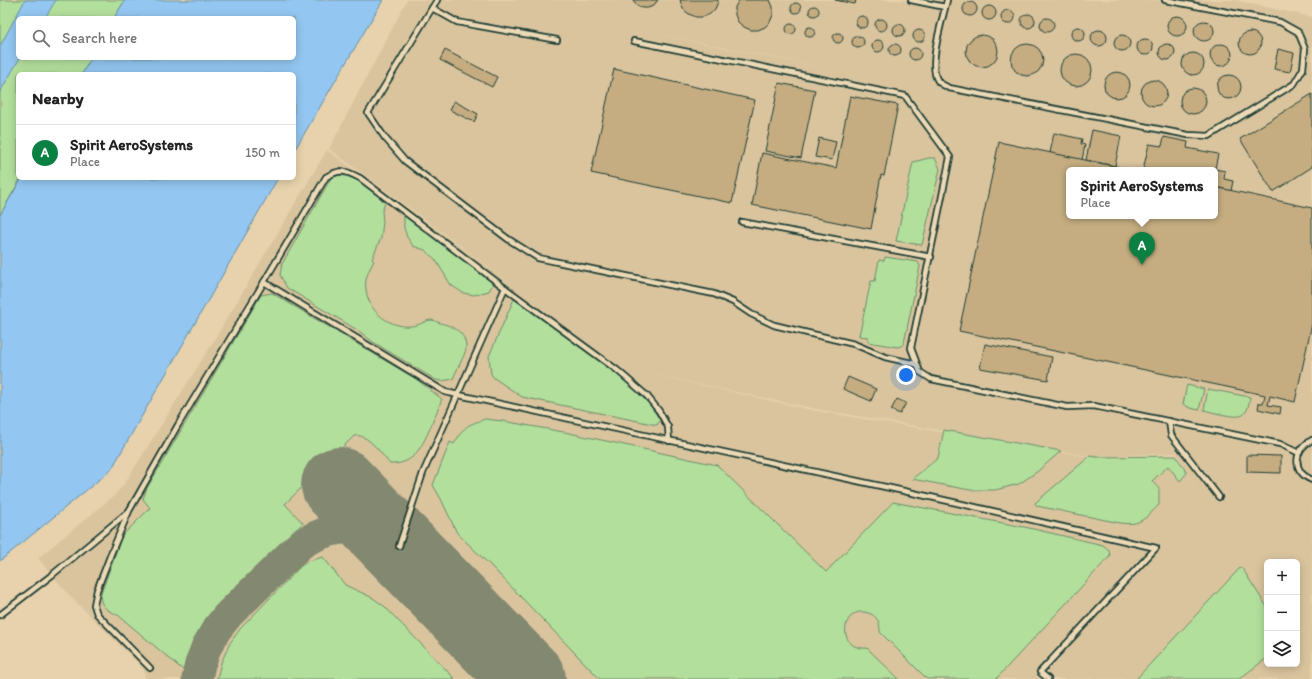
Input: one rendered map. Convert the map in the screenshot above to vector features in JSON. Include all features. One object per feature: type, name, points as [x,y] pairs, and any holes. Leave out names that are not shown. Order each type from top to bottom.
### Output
[{"type":"lane","points":[[437,0],[368,113],[385,138],[405,161],[508,239],[538,258],[714,294],[733,302],[751,314],[774,325],[854,344],[885,357],[916,364]]},
{"type":"lane","points":[[911,0],[945,8]]},
{"type":"lane","points":[[947,0],[935,53],[934,66],[938,81],[949,88],[1166,130],[1209,136],[1294,84],[1303,69],[1305,49],[1298,32],[1280,22],[1165,0]]},
{"type":"lane","points":[[432,8],[457,22],[557,40]]},
{"type":"lane","points":[[634,41],[905,96],[950,158],[931,257],[911,348],[920,372],[931,379],[1067,407],[1094,406],[1280,444],[1299,453]]},
{"type":"lane","points":[[150,668],[97,614],[94,605],[97,590],[129,511],[178,425],[326,177],[335,171],[348,172],[360,178],[505,288],[617,370],[647,396],[659,411],[668,427],[669,441]]},
{"type":"lane","points":[[742,222],[931,257]]},
{"type":"lane","points":[[264,282],[445,392],[904,491],[1156,548],[1040,672],[1048,679]]},
{"type":"lane","points":[[399,546],[423,473],[505,288]]},
{"type":"lane","points":[[1169,422],[1171,435],[1219,497]]},
{"type":"lane","points":[[1312,440],[1306,443],[1299,453],[1297,460],[1298,467],[1302,473],[1307,478],[1312,480]]},
{"type":"lane","points":[[0,615],[52,575],[129,511]]},
{"type":"shaded area","points":[[407,0],[1234,0],[1312,17],[1312,679],[145,679],[144,669],[69,595],[38,558],[115,495],[125,483],[210,347],[327,150],[534,300],[329,149]],"holes":[[[648,32],[850,73],[719,47]],[[632,370],[816,409],[1095,457],[1176,453],[1194,484],[1176,455],[1095,458],[817,411]]]},
{"type":"green space","points":[[0,0],[125,0],[115,16],[16,16],[16,60],[90,60],[83,72],[16,72],[16,180],[20,180],[0,215]]},
{"type":"green space","points":[[935,158],[940,169],[922,245],[896,241],[913,162]]},
{"type":"green space","points":[[339,175],[353,178],[365,184],[385,203],[382,211],[383,222],[381,238],[372,259],[374,261],[366,281],[366,290],[369,301],[377,313],[389,322],[403,326],[410,326],[432,320],[450,326],[458,331],[464,338],[466,348],[453,379],[442,381],[436,380],[373,342],[359,331],[287,288],[280,275],[282,264],[331,178]]},
{"type":"green space","points":[[404,215],[493,283],[489,291],[474,295],[463,293],[451,285],[435,259],[425,250],[413,246],[407,237],[404,228]]},
{"type":"green space","points":[[885,257],[918,262],[920,266],[904,343],[897,347],[868,342],[868,337],[859,336],[871,281],[875,281],[879,260],[884,261]]},
{"type":"green space","points":[[272,293],[416,379],[442,399],[425,440],[416,454],[411,458],[401,463],[390,464],[379,450],[364,437],[354,436],[285,504],[303,523],[217,605],[193,641],[183,670],[118,615],[106,608],[102,604],[100,596],[122,536],[150,508],[143,499],[147,488],[261,295]]},
{"type":"green space","points":[[514,299],[623,378],[650,405],[660,420],[657,425],[522,397],[494,378],[491,374],[489,356]]},
{"type":"green space","points":[[1187,385],[1204,389],[1199,410],[1190,408],[1183,404]]},
{"type":"green space","points":[[1208,389],[1250,397],[1246,411],[1243,415],[1235,416],[1204,410]]},
{"type":"green space","points":[[485,419],[569,433],[717,465],[826,572],[893,502],[1029,528],[1103,545],[1109,550],[1110,556],[996,679],[927,679],[880,632],[879,624],[876,618],[871,614],[861,612],[854,614],[848,620],[846,635],[850,642],[857,647],[867,648],[899,679],[600,679],[457,533],[433,485],[450,442],[454,444],[466,427]]},
{"type":"green space","points":[[944,430],[1061,451],[1038,471],[1019,484],[995,490],[970,490],[912,479],[938,458]]},
{"type":"green space","points":[[1090,456],[1176,456],[1187,473],[1180,481],[1168,466],[1152,481],[1159,489],[1159,505],[1138,522],[1127,524],[1120,523],[1037,506],[1035,503]]},
{"type":"green space","points":[[323,557],[345,585],[373,598],[384,606],[455,679],[217,679],[221,663],[230,643],[240,629],[301,566],[309,561]]},
{"type":"green space","points":[[1240,568],[1242,568],[1264,602],[1264,660],[1239,679],[1136,679]]},
{"type":"water","points":[[25,0],[56,0],[46,16],[16,16]]},
{"type":"water","points":[[125,0],[383,0],[296,148],[296,72],[83,72],[90,60],[296,60],[296,16],[115,16]]},
{"type":"water","points":[[16,17],[16,60],[19,60],[0,92],[0,46]]},
{"type":"water","points":[[21,180],[277,180],[111,470],[0,561],[0,215]]},
{"type":"building","points":[[633,0],[658,0],[653,6],[643,8],[638,6]]},
{"type":"building","points":[[680,0],[718,0],[718,2],[715,9],[710,14],[703,17],[696,17],[683,9]]},
{"type":"building","points":[[739,0],[770,0],[773,7],[773,15],[770,22],[765,27],[758,30],[751,30],[738,22],[735,15],[735,7]]},
{"type":"building","points":[[835,0],[856,0],[855,4]]},
{"type":"building","points":[[970,2],[975,4],[977,9],[975,14],[970,16],[965,14],[963,9],[965,4]]},
{"type":"building","points":[[794,3],[798,3],[800,4],[800,12],[794,13],[791,10],[791,6]]},
{"type":"building","points":[[812,6],[816,6],[818,7],[818,15],[812,16],[809,13],[809,9]]},
{"type":"building","points":[[989,6],[994,8],[996,13],[994,18],[989,20],[984,18],[982,13],[984,8]]},
{"type":"building","points":[[1008,10],[1013,12],[1015,17],[1013,22],[1008,24],[1003,22],[1001,17],[1003,12]]},
{"type":"building","points":[[1028,14],[1033,16],[1035,21],[1033,26],[1028,28],[1023,26],[1021,21],[1023,16]]},
{"type":"building","points":[[860,16],[864,16],[868,22],[864,28],[860,28],[856,24],[856,20]]},
{"type":"building","points":[[1177,16],[1184,19],[1187,26],[1184,33],[1177,36],[1170,33],[1167,26],[1170,19]]},
{"type":"building","points":[[1047,18],[1052,20],[1054,25],[1052,30],[1047,32],[1042,30],[1040,25],[1042,20]]},
{"type":"building","points":[[881,19],[885,21],[887,25],[885,29],[881,31],[877,29],[875,25],[877,21]]},
{"type":"building","points":[[1204,21],[1211,24],[1214,31],[1211,38],[1204,41],[1197,38],[1194,31],[1197,24]]},
{"type":"building","points":[[789,24],[793,24],[795,25],[795,33],[789,34],[786,31],[786,27]]},
{"type":"building","points":[[899,24],[903,26],[905,30],[903,34],[899,36],[895,34],[893,30],[895,26]]},
{"type":"building","points":[[808,27],[812,27],[814,28],[814,36],[808,37],[805,34],[805,30]]},
{"type":"building","points":[[1078,27],[1083,29],[1085,34],[1083,39],[1078,41],[1073,39],[1071,34],[1073,29]]},
{"type":"building","points":[[917,30],[921,30],[925,36],[921,42],[917,42],[913,38],[913,34]]},
{"type":"building","points":[[1099,30],[1105,32],[1107,38],[1105,44],[1099,46],[1093,44],[1091,38],[1093,32]]},
{"type":"building","points":[[1250,32],[1258,35],[1261,43],[1258,51],[1250,54],[1242,51],[1239,43],[1242,35]]},
{"type":"building","points":[[836,33],[840,33],[842,34],[842,42],[836,43],[833,40],[833,36]]},
{"type":"building","points":[[982,35],[991,38],[995,42],[998,51],[995,60],[991,64],[982,67],[973,64],[969,60],[966,51],[969,42],[973,38]]},
{"type":"building","points":[[1122,35],[1128,37],[1130,43],[1128,49],[1122,51],[1116,49],[1114,43],[1116,37]]},
{"type":"building","points":[[858,36],[862,38],[864,42],[862,46],[858,48],[854,46],[852,42],[854,38]]},
{"type":"building","points":[[1145,39],[1151,41],[1153,47],[1151,53],[1145,55],[1139,53],[1137,47],[1139,41]]},
{"type":"building","points":[[878,40],[882,42],[884,46],[882,50],[878,52],[874,50],[872,46],[874,42]]},
{"type":"building","points":[[895,44],[899,46],[901,50],[899,54],[895,56],[891,54],[889,50],[891,46]]},
{"type":"building","points":[[1027,44],[1036,47],[1040,51],[1043,60],[1040,69],[1036,73],[1027,76],[1018,73],[1014,69],[1011,60],[1014,51],[1018,47]]},
{"type":"building","points":[[1167,44],[1173,46],[1175,52],[1173,58],[1167,60],[1161,58],[1159,52],[1161,46]]},
{"type":"building","points":[[1221,44],[1229,47],[1232,55],[1229,63],[1221,66],[1213,63],[1210,55],[1213,47]]},
{"type":"building","points":[[915,48],[919,50],[921,54],[919,58],[915,60],[911,58],[909,54],[911,50]]},
{"type":"building","points":[[1278,49],[1294,53],[1290,72],[1274,69]]},
{"type":"building","points":[[445,50],[497,77],[492,87],[440,60]]},
{"type":"building","points":[[1193,53],[1201,56],[1204,64],[1201,72],[1193,75],[1185,72],[1182,64],[1185,56]]},
{"type":"building","points":[[1076,54],[1085,57],[1089,61],[1092,70],[1089,79],[1085,83],[1076,86],[1067,83],[1063,79],[1060,70],[1063,61],[1067,57]]},
{"type":"building","points":[[614,69],[755,100],[732,203],[591,173]]},
{"type":"building","points":[[1117,72],[1126,76],[1130,85],[1126,94],[1117,98],[1108,94],[1104,85],[1108,76]]},
{"type":"building","points":[[1229,75],[1234,76],[1240,82],[1240,92],[1234,98],[1229,99],[1224,98],[1218,92],[1217,87],[1218,82],[1224,76]]},
{"type":"building","points":[[1154,80],[1163,84],[1167,93],[1163,102],[1154,106],[1145,102],[1141,93],[1145,84]]},
{"type":"building","points":[[779,83],[815,90],[801,158],[765,151]]},
{"type":"building","points":[[1193,88],[1202,92],[1206,101],[1202,110],[1193,114],[1184,110],[1180,101],[1184,92]]},
{"type":"building","points":[[1312,94],[1312,167],[1273,192],[1240,139]]},
{"type":"building","points":[[850,96],[898,105],[884,176],[881,175],[871,229],[752,205],[762,153],[836,168]]},
{"type":"building","points":[[454,101],[478,114],[474,122],[450,110]]},
{"type":"building","points":[[1092,130],[1121,136],[1115,166],[1086,160]]},
{"type":"building","points":[[1054,133],[1082,139],[1081,144],[1085,145],[1082,160],[1050,153]]},
{"type":"building","points":[[1164,137],[1188,142],[1187,148],[1218,154],[1215,167],[1144,167],[1149,144],[1162,146]]},
{"type":"building","points":[[819,138],[836,142],[832,160],[815,157]]},
{"type":"building","points":[[999,142],[1119,167],[1066,167],[1066,219],[1218,219],[1218,188],[1312,208],[1312,323],[1295,402],[1270,396],[1268,405],[1281,407],[1280,414],[1258,409],[1259,403],[1263,403],[1265,395],[959,331]]},
{"type":"building","points":[[1218,170],[1225,171],[1224,179],[1233,181],[1231,191],[1218,188]]},
{"type":"building","points":[[985,344],[1052,357],[1048,380],[980,368]]},
{"type":"building","points":[[848,377],[876,389],[871,401],[843,389]]},
{"type":"building","points":[[897,399],[906,403],[900,414],[891,410]]},
{"type":"building","points":[[1247,455],[1281,456],[1281,473],[1247,472]]},
{"type":"taxiway","points":[[197,679],[200,664],[206,648],[216,630],[228,615],[301,544],[328,532],[357,529],[377,534],[399,546]]},
{"type":"runway","points":[[339,485],[528,679]]},
{"type":"place","name":"Spirit AeroSystems","points":[[1142,265]]}]
